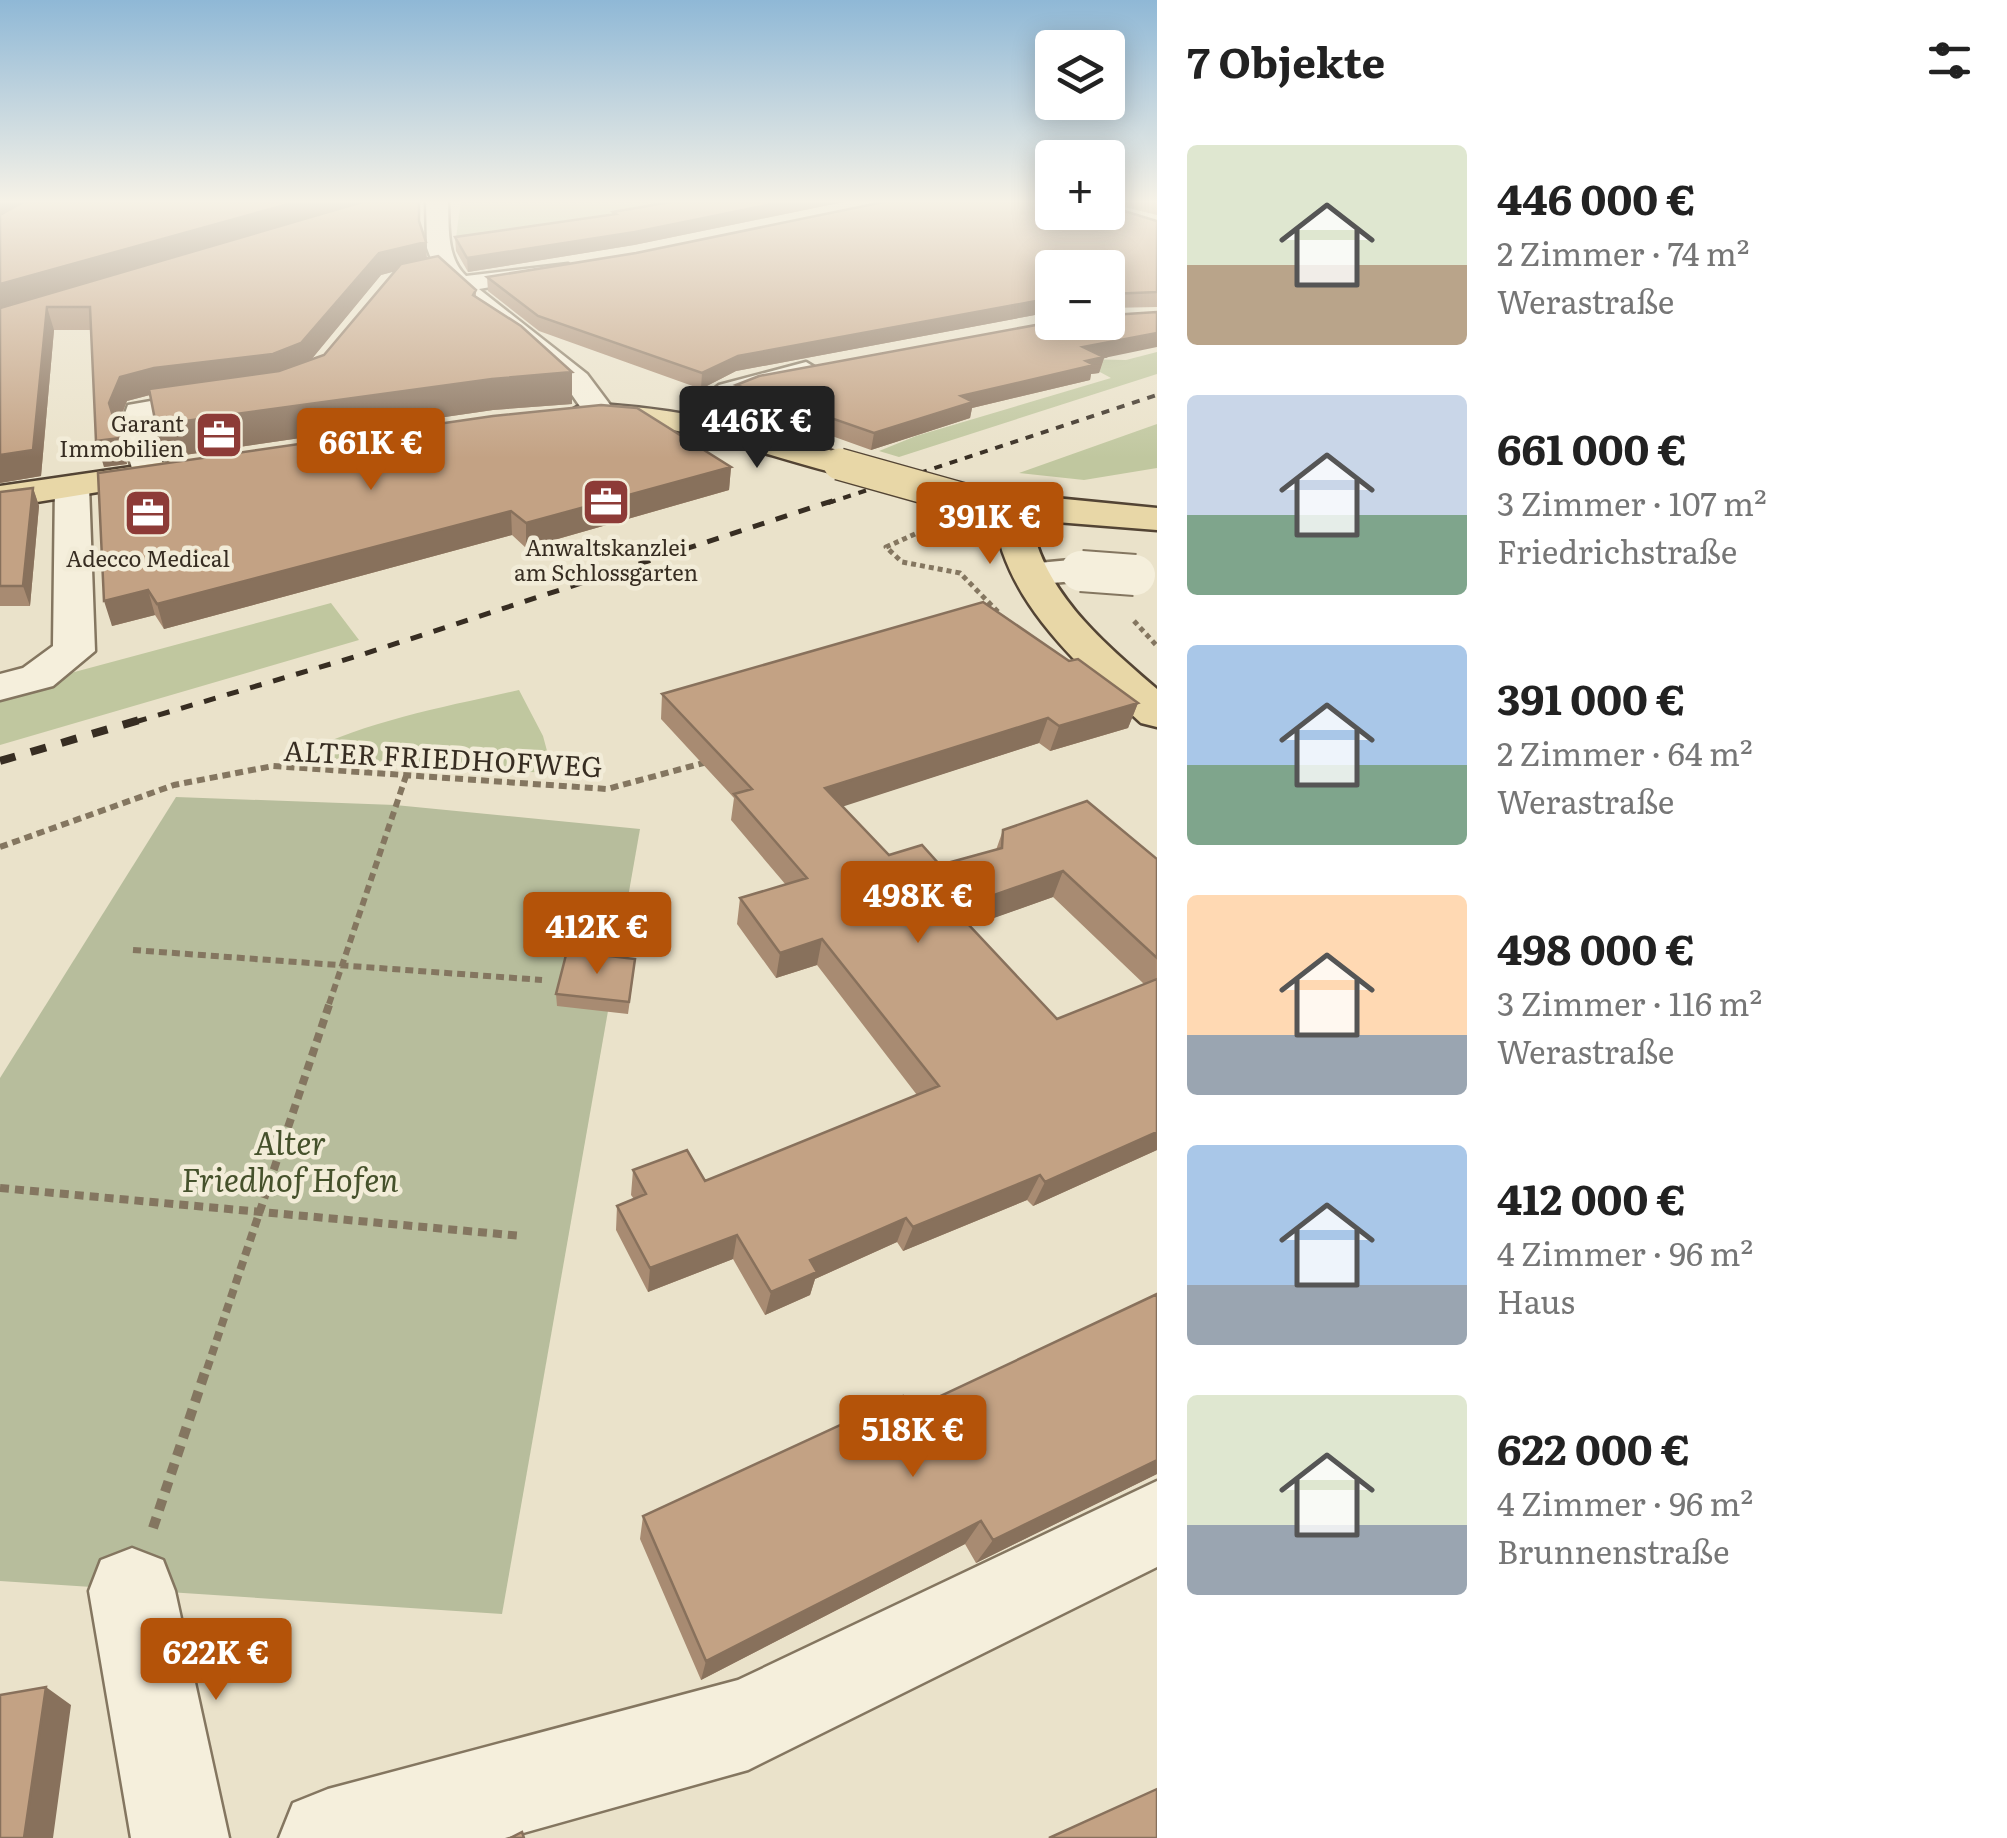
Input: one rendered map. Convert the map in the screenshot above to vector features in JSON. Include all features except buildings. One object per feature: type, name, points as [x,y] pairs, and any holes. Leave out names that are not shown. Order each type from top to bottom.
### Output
[{"type":"main road","points":[[548,417],[601,414],[690,422],[971,500],[1157,519]]},
{"type":"main road","points":[[0,498],[72,491],[200,467]]},
{"type":"main road","points":[[1011,507],[1019,548],[1031,573],[1074,634],[1157,713]]},
{"type":"street","points":[[453,286],[577,380],[601,414]]},
{"type":"street","points":[[690,422],[722,392],[748,382],[834,366]]},
{"type":"street","points":[[148,475],[136,427],[139,412],[135,398],[164,380]]},
{"type":"street","points":[[139,412],[248,394]]},
{"type":"street","points":[[0,687],[38,678],[74,651],[72,491]]},
{"type":"street","points":[[1031,573],[1081,571],[1146,576]]},
{"type":"street","points":[[328,1838],[748,1724],[1157,1523]]},
{"type":"street","points":[[132,1591],[180,1838]]},
{"type":"path","points":[[917,533],[886,547],[893,558],[910,566],[958,571],[990,608]]},
{"type":"path","name":"ALTER FRIEDHOFWEG","points":[[0,847],[174,785],[273,766],[607,789],[720,758]]},
{"type":"path","points":[[132,1591],[406,776]]},
{"type":"path","points":[[133,950],[542,980]]},
{"type":"path","points":[[0,1188],[522,1236]]},
{"type":"green space","points":[[1157,352],[1157,374],[899,457],[879,451],[916,436],[1111,378],[1076,359],[1126,360]]},
{"type":"green space","points":[[1157,424],[1157,468],[1084,480],[1019,473]]},
{"type":"green space","points":[[331,603],[359,640],[0,745],[0,692]]},
{"type":"green space","points":[[519,690],[543,736],[553,773],[359,764],[301,754],[381,723]]},
{"type":"green space","name":"Alter Friedhof Hofen","points":[[176,797],[395,805],[640,829],[502,1614],[0,1581],[0,1078]]},
{"type":"railway","points":[[828,503],[1157,395]]},
{"type":"railway","points":[[135,722],[361,655],[835,500]]},
{"type":"railway","points":[[0,761],[143,719]]},
{"type":"place","name":"Garant Immobilien","points":[[219,435]]},
{"type":"place","name":"Anwaltskanzlei am Schlossgarten","points":[[606,502]]},
{"type":"place","name":"Adecco Medical","points":[[148,513]]}]
